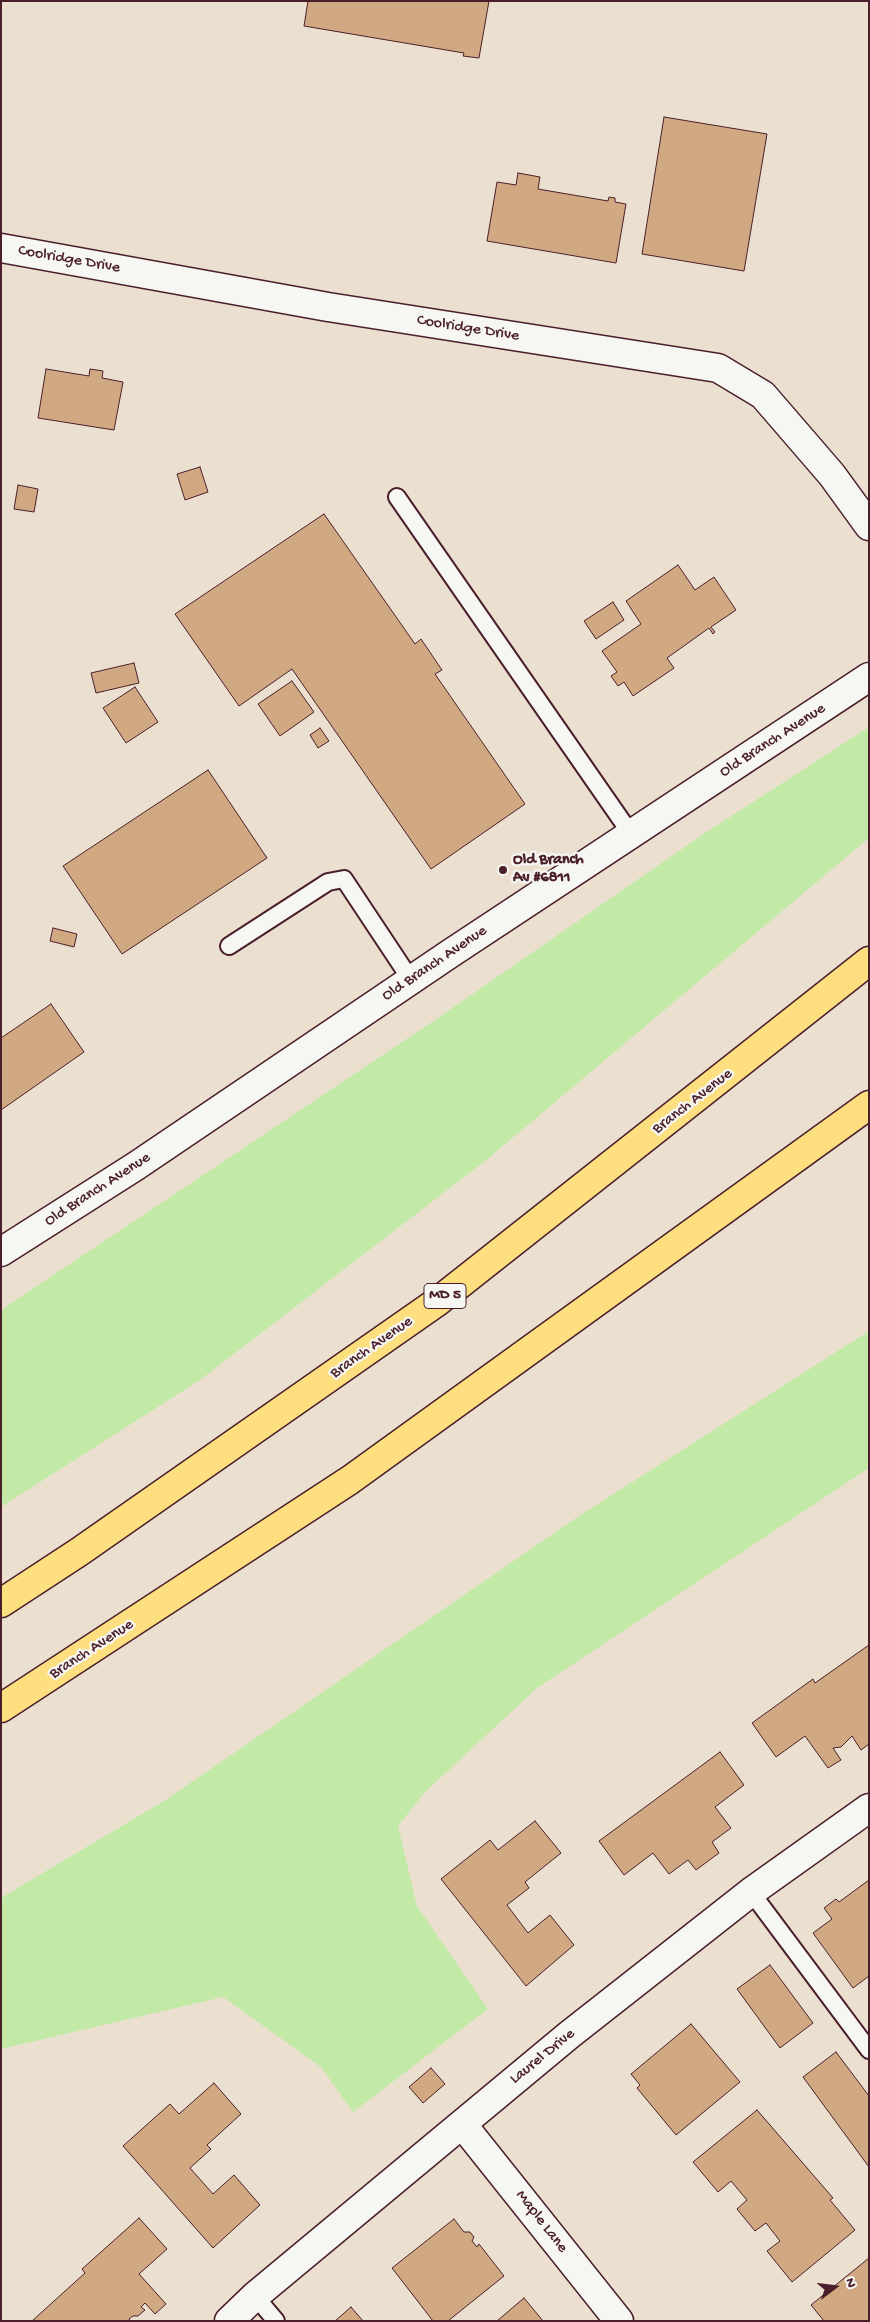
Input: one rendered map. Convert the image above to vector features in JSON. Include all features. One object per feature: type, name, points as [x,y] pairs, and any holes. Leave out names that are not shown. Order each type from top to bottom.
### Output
[{"type":"highway","name":"Branch Avenue","points":[[1,1603],[79,1552],[437,1302],[869,961]]},
{"type":"highway","name":"Branch Avenue","points":[[1,1708],[350,1480],[869,1105]]},
{"type":"street","name":"Coolridge Drive","points":[[1,248],[328,307],[718,368],[762,395],[832,475],[869,526]]},
{"type":"street","name":"Old Branch Avenue","points":[[1,1252],[136,1166],[411,980],[869,677]]},
{"type":"street","name":"Laurel Drive","points":[[229,2321],[255,2296],[569,2035],[751,1892],[869,1808]]},
{"type":"street","name":"Maple Lane","points":[[462,2124],[619,2321]]},
{"type":"lane","points":[[397,497],[631,834]]},
{"type":"lane","points":[[229,946],[328,882],[344,880],[411,980]]},
{"type":"lane","points":[[751,1892],[869,2050]]},
{"type":"lane","points":[[255,2296],[276,2321]]},
{"type":"green space","points":[[869,727],[869,838],[485,1161],[200,1380],[1,1507],[1,1310],[435,1020],[702,835]]},
{"type":"green space","points":[[869,1331],[869,1468],[537,1688],[424,1793],[398,1826],[417,1906],[488,2009],[353,2112],[321,2067],[223,1997],[1,2049],[1,1898],[167,1799],[579,1516]]},
{"type":"building","points":[[308,1],[489,1],[479,58],[463,56],[464,53],[304,26]]},
{"type":"building","points":[[664,117],[767,134],[744,271],[642,254]]},
{"type":"building","points":[[518,173],[540,177],[538,189],[608,201],[609,197],[615,198],[615,202],[626,204],[616,263],[487,241],[497,182],[516,185]]},
{"type":"building","points":[[46,369],[89,376],[90,369],[103,371],[102,378],[123,382],[114,430],[38,418]]},
{"type":"building","points":[[200,467],[208,492],[185,500],[177,474]]},
{"type":"building","points":[[18,485],[38,489],[34,512],[14,509]]},
{"type":"building","points":[[324,514],[415,644],[421,639],[442,670],[435,674],[525,804],[431,869],[292,669],[239,706],[175,614]]},
{"type":"building","points":[[678,565],[695,590],[714,577],[736,610],[711,627],[715,632],[713,634],[709,628],[667,658],[674,668],[633,696],[624,682],[618,686],[611,676],[617,672],[602,651],[641,624],[626,601]]},
{"type":"building","points":[[613,602],[624,620],[596,639],[584,621]]},
{"type":"building","points":[[134,663],[139,683],[96,693],[91,673]]},
{"type":"building","points":[[292,681],[314,712],[280,736],[258,704]]},
{"type":"building","points":[[135,687],[158,722],[126,743],[103,708]]},
{"type":"building","points":[[320,728],[329,741],[318,748],[310,735]]},
{"type":"building","points":[[208,770],[267,858],[122,954],[63,866]]},
{"type":"building","points":[[53,928],[77,934],[74,947],[50,941]]},
{"type":"building","points":[[51,1004],[84,1052],[1,1110],[1,1038]]},
{"type":"building","points":[[869,1645],[869,1744],[861,1750],[852,1736],[841,1747],[833,1748],[841,1760],[828,1768],[805,1736],[776,1757],[752,1723],[813,1679],[815,1683]]},
{"type":"building","points":[[720,1752],[744,1785],[715,1807],[731,1828],[712,1842],[719,1853],[696,1870],[688,1860],[669,1874],[653,1853],[624,1875],[599,1841]]},
{"type":"building","points":[[535,1821],[561,1853],[525,1882],[529,1888],[507,1905],[528,1933],[550,1915],[574,1945],[526,1986],[441,1879],[490,1840],[498,1850]]},
{"type":"building","points":[[869,1880],[869,1976],[853,1988],[813,1933],[832,1919],[824,1908],[836,1899],[839,1902]]},
{"type":"building","points":[[770,1965],[813,2023],[780,2048],[737,1989]]},
{"type":"building","points":[[691,2024],[740,2082],[676,2135],[637,2088],[640,2085],[631,2074]]},
{"type":"building","points":[[836,2052],[869,2096],[869,2167],[803,2077]]},
{"type":"building","points":[[431,2068],[445,2084],[423,2103],[409,2087]]},
{"type":"building","points":[[214,2083],[241,2114],[207,2145],[211,2149],[190,2168],[213,2194],[234,2175],[260,2205],[213,2248],[123,2146],[170,2104],[179,2114]]},
{"type":"building","points":[[757,2110],[833,2198],[830,2200],[855,2230],[792,2282],[767,2251],[780,2241],[766,2223],[755,2231],[737,2209],[747,2200],[731,2181],[718,2192],[693,2162]]},
{"type":"building","points":[[139,2218],[167,2249],[139,2274],[166,2304],[155,2314],[145,2303],[141,2307],[145,2310],[138,2316],[133,2316],[129,2319],[130,2321],[32,2321],[85,2273],[82,2269]]},
{"type":"building","points":[[454,2219],[464,2232],[470,2232],[474,2237],[472,2241],[477,2247],[479,2244],[504,2276],[448,2321],[433,2321],[392,2268]]},
{"type":"building","points":[[869,2258],[869,2321],[824,2321],[811,2305]]},
{"type":"building","points":[[524,2298],[543,2321],[497,2321]]},
{"type":"building","points":[[351,2307],[363,2321],[335,2321]]},
{"type":"place","name":"Old Branch Av #6811","points":[[503,870]]}]
